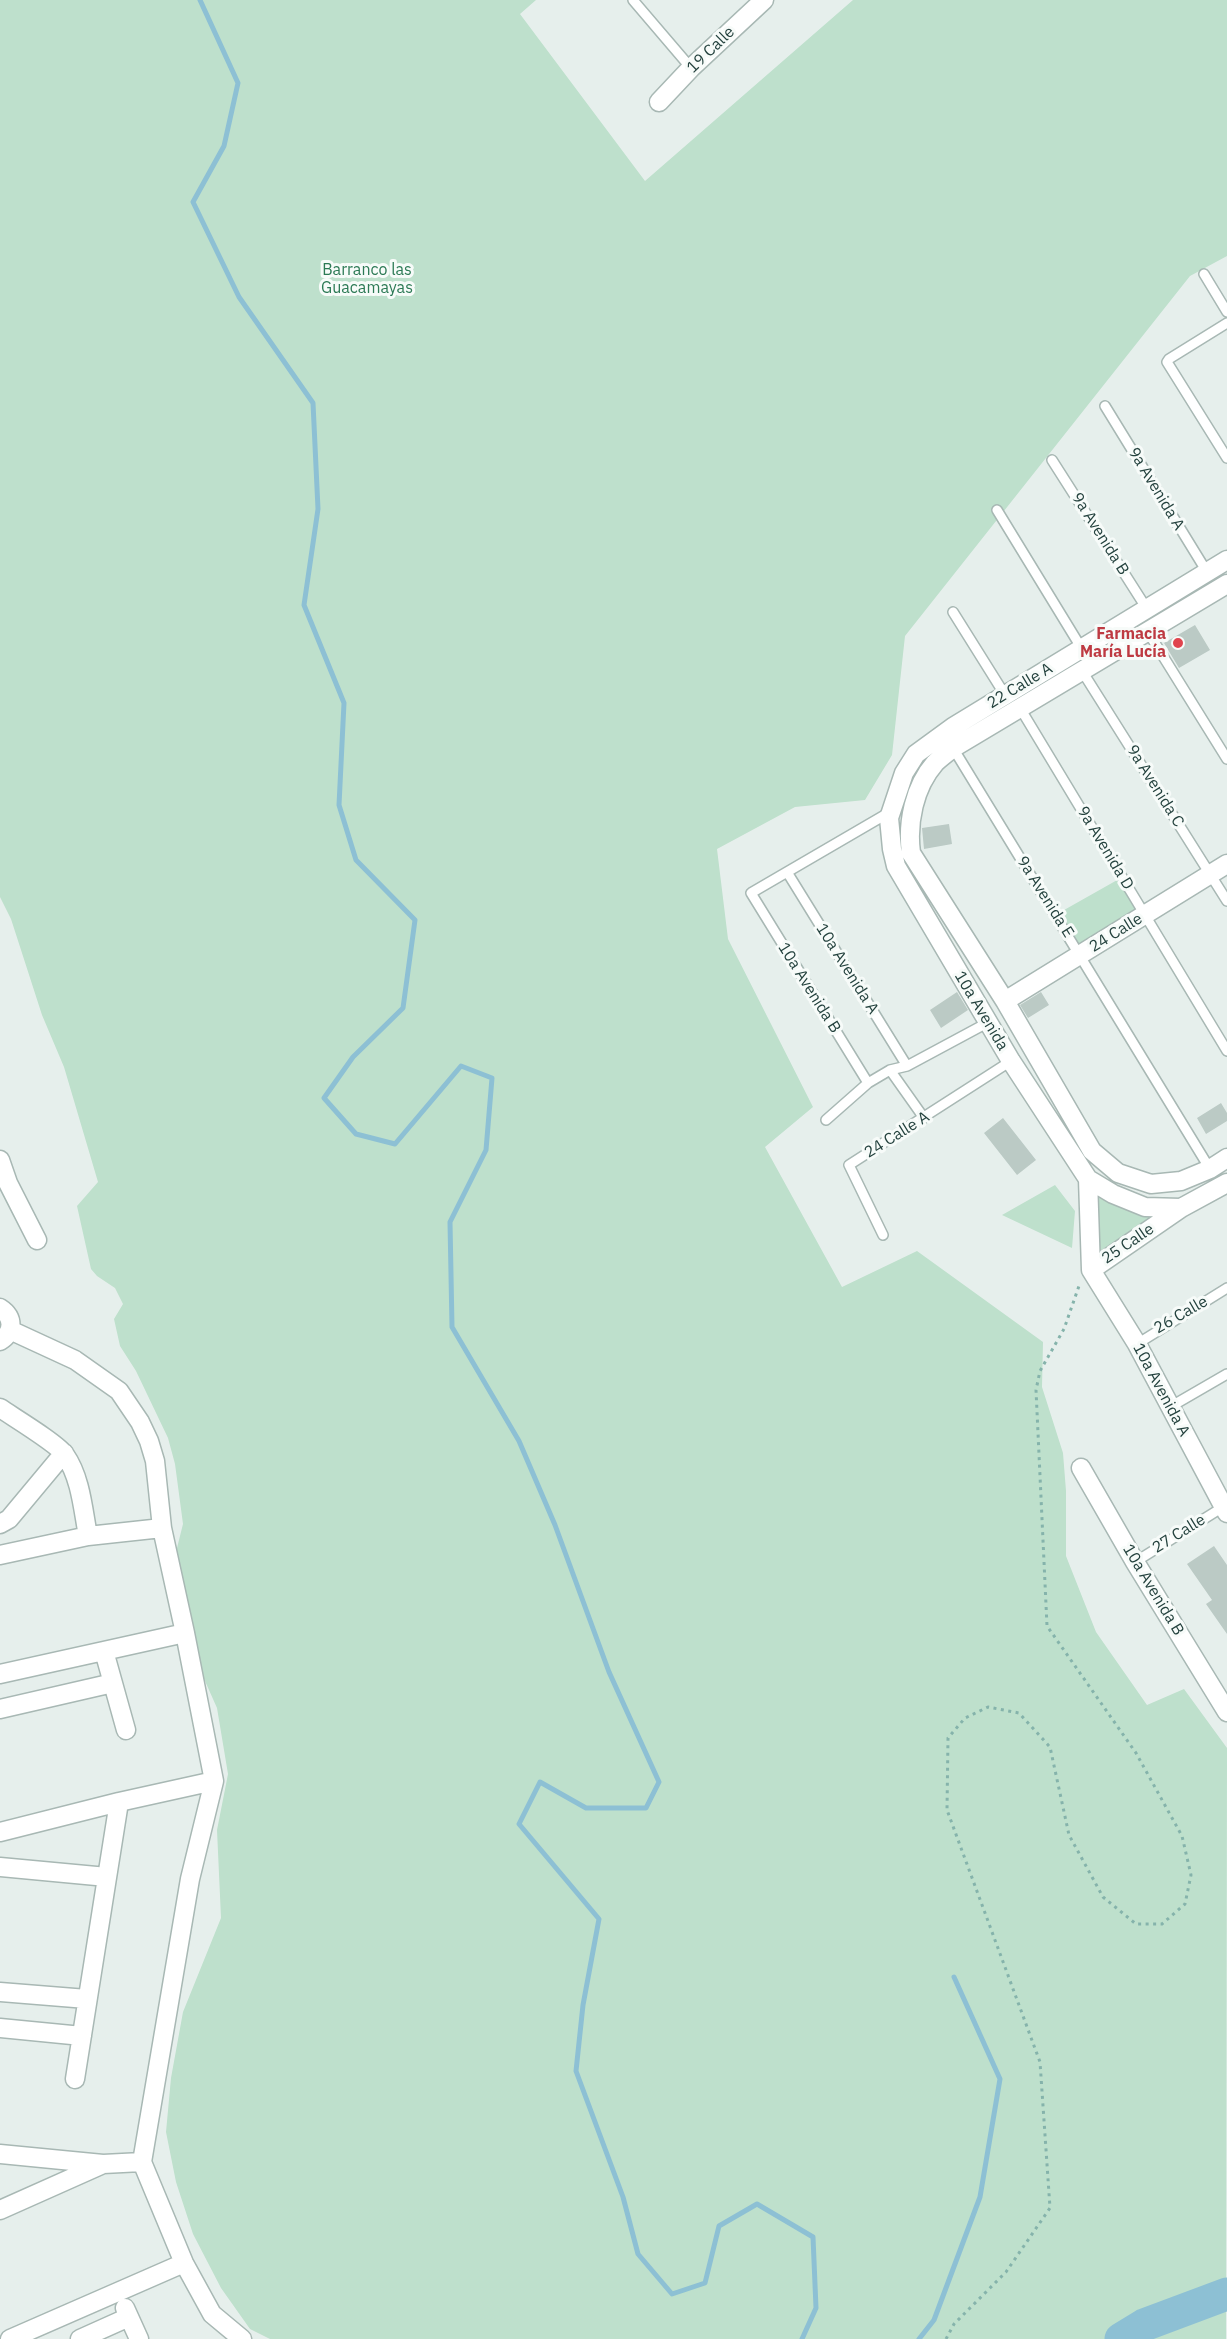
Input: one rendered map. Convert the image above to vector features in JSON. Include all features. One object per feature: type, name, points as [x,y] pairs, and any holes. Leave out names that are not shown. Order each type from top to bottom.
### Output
[{"type":"street","name":"19 Calle","points":[[659,102],[757,2]]},
{"type":"street","name":"22 Calle A","points":[[894,803],[904,773],[916,754],[953,727],[1227,560]]},
{"type":"street","name":"22 Calle A","points":[[921,787],[935,763],[953,748],[1148,632],[1225,590]]},
{"type":"street","points":[[916,754],[935,763]]},
{"type":"street","name":"10a Avenida","points":[[921,787],[912,813],[909,837],[911,853],[1005,1001],[1092,1151],[1118,1173],[1151,1184],[1181,1181],[1210,1169]]},
{"type":"street","name":"10a Avenida","points":[[894,803],[889,818],[891,849],[896,866],[987,1023],[1088,1179],[1124,1198]]},
{"type":"street","name":"24 Calle","points":[[1005,1001],[1227,864]]},
{"type":"street","points":[[1210,1169],[1227,1158]]},
{"type":"street","points":[[0,1160],[4,1179],[37,1240]]},
{"type":"street","name":"25 Calle","points":[[1088,1179],[1091,1270]]},
{"type":"street","name":"25 Calle","points":[[1091,1270],[1181,1208],[1227,1184]]},
{"type":"street","name":"25 Calle","points":[[1124,1198],[1145,1207],[1181,1208]]},
{"type":"street","name":"10a Avenida A","points":[[1091,1270],[1137,1344],[1225,1510]]},
{"type":"street","points":[[0,1308],[10,1318],[5,1336],[75,1360],[119,1391],[140,1422],[155,1461],[162,1528],[186,1633],[214,1781],[190,1879],[142,2162],[183,2263],[212,2314],[242,2339]]},
{"type":"street","points":[[0,1408],[64,1453],[79,1490],[88,1536]]},
{"type":"street","points":[[0,1524],[9,1519],[64,1453]]},
{"type":"street","name":"10a Avenida B","points":[[1081,1468],[1135,1562],[1227,1712]]},
{"type":"street","points":[[0,1555],[88,1536],[162,1528]]},
{"type":"street","points":[[0,1674],[186,1633]]},
{"type":"street","points":[[104,1651],[126,1730]]},
{"type":"street","points":[[0,1709],[113,1683]]},
{"type":"street","points":[[0,1832],[214,1781]]},
{"type":"street","points":[[75,2079],[119,1802]]},
{"type":"street","points":[[0,1867],[107,1877]]},
{"type":"street","points":[[0,1992],[87,1999]]},
{"type":"street","points":[[0,2028],[82,2036]]},
{"type":"street","points":[[0,2154],[103,2164],[142,2162]]},
{"type":"street","points":[[0,2211],[103,2164]]},
{"type":"street","points":[[10,2339],[183,2263]]},
{"type":"street","points":[[119,2292],[139,2339]]},
{"type":"street","points":[[80,2339],[129,2317]]},
{"type":"lane","points":[[633,0],[691,68]]},
{"type":"lane","points":[[1204,274],[1227,312]]},
{"type":"lane","points":[[1227,323],[1167,360],[1227,458]]},
{"type":"lane","name":"9a Avenida A","points":[[1105,406],[1207,573]]},
{"type":"lane","name":"9a Avenida B","points":[[1052,460],[1147,609]]},
{"type":"lane","points":[[997,510],[1082,649]]},
{"type":"lane","points":[[953,612],[1005,695]]},
{"type":"lane","points":[[1148,632],[1227,759]]},
{"type":"lane","name":"9a Avenida C","points":[[1082,671],[1227,902]]},
{"type":"lane","name":"9a Avenida D","points":[[1020,708],[1227,1051]]},
{"type":"lane","name":"9a Avenida E","points":[[953,748],[1210,1169]]},
{"type":"lane","points":[[787,872],[894,803]]},
{"type":"lane","name":"10a Avenida B","points":[[787,872],[751,893],[868,1083]]},
{"type":"lane","name":"10a Avenida A","points":[[787,872],[908,1066]]},
{"type":"lane","points":[[826,1120],[868,1083],[890,1070],[908,1066],[987,1023]]},
{"type":"lane","name":"24 Calle A","points":[[883,1235],[849,1166],[1011,1061]]},
{"type":"lane","points":[[890,1070],[924,1118]]},
{"type":"lane","name":"26 Calle","points":[[1137,1344],[1227,1288]]},
{"type":"lane","points":[[1170,1407],[1227,1374]]},
{"type":"lane","name":"27 Calle","points":[[1135,1562],[1225,1510]]},
{"type":"path","points":[[946,2339],[954,2324],[1006,2272],[1050,2208],[1040,2062],[947,1810],[948,1738],[964,1718],[988,1707],[1019,1713],[1050,1747],[1069,1835],[1103,1897],[1136,1924],[1162,1924],[1185,1904],[1191,1875],[1182,1836],[1136,1753],[1047,1626],[1036,1390],[1040,1371],[1066,1323],[1079,1285],[1091,1270]]},
{"type":"green space","name":"Barranco las Guacamayas","points":[[0,0],[536,0],[520,14],[645,181],[853,0],[1227,0],[1227,256],[1190,276],[905,636],[892,755],[865,800],[795,807],[717,849],[728,939],[813,1107],[765,1147],[842,1287],[917,1251],[1043,1342],[1042,1387],[1063,1453],[1066,1491],[1066,1556],[1096,1632],[1147,1705],[1184,1689],[1227,1748],[1226,2339],[270,2339],[250,2329],[221,2288],[193,2234],[176,2182],[166,2132],[171,2078],[183,2012],[221,1918],[217,1830],[228,1774],[217,1708],[201,1672],[171,1572],[183,1524],[175,1464],[168,1438],[136,1371],[120,1346],[114,1319],[123,1304],[115,1288],[91,1269],[77,1206],[98,1182],[64,1067],[42,1015],[11,919],[0,897]]},
{"type":"green space","points":[[1119,879],[1143,917],[1086,954],[1057,914]]},
{"type":"green space","points":[[1055,1185],[1075,1211],[1072,1248],[1002,1215]]},
{"type":"green space","points":[[1096,1191],[1159,1214],[1095,1258]]},
{"type":"building","points":[[1195,625],[1210,650],[1179,668],[1164,643]]},
{"type":"building","points":[[949,824],[952,844],[924,849],[922,828]]},
{"type":"building","points":[[957,992],[968,1010],[941,1028],[930,1010]]},
{"type":"building","points":[[1041,992],[1049,1005],[1028,1018],[1020,1005]]},
{"type":"building","points":[[1221,1103],[1227,1113],[1227,1121],[1206,1134],[1197,1118]]},
{"type":"building","points":[[1003,1118],[1036,1160],[1017,1175],[984,1133]]},
{"type":"building","points":[[1214,1546],[1227,1565],[1227,1634],[1206,1604],[1212,1600],[1187,1564]]},
{"type":"waterway","points":[[200,0],[238,83],[224,146],[193,202],[239,297],[313,403],[318,509],[304,605],[344,703],[339,805],[356,860],[415,920],[403,1008],[353,1057],[324,1098],[356,1134],[395,1144],[461,1066],[492,1078],[486,1150],[450,1222],[452,1327],[519,1441],[555,1525],[609,1672],[659,1782],[646,1808],[586,1808],[540,1782],[519,1824],[599,1919],[583,2005],[576,2071],[623,2197],[638,2254],[672,2294],[705,2283],[719,2226],[757,2204],[813,2237],[816,2308],[802,2339]]},
{"type":"waterway","points":[[919,2339],[934,2320],[980,2197],[1000,2079],[954,1977]]},
{"type":"waterway","points":[[1121,2339],[1144,2325],[1227,2294]]},
{"type":"place","name":"Farmacia María Lucía","points":[[1178,643]]}]
